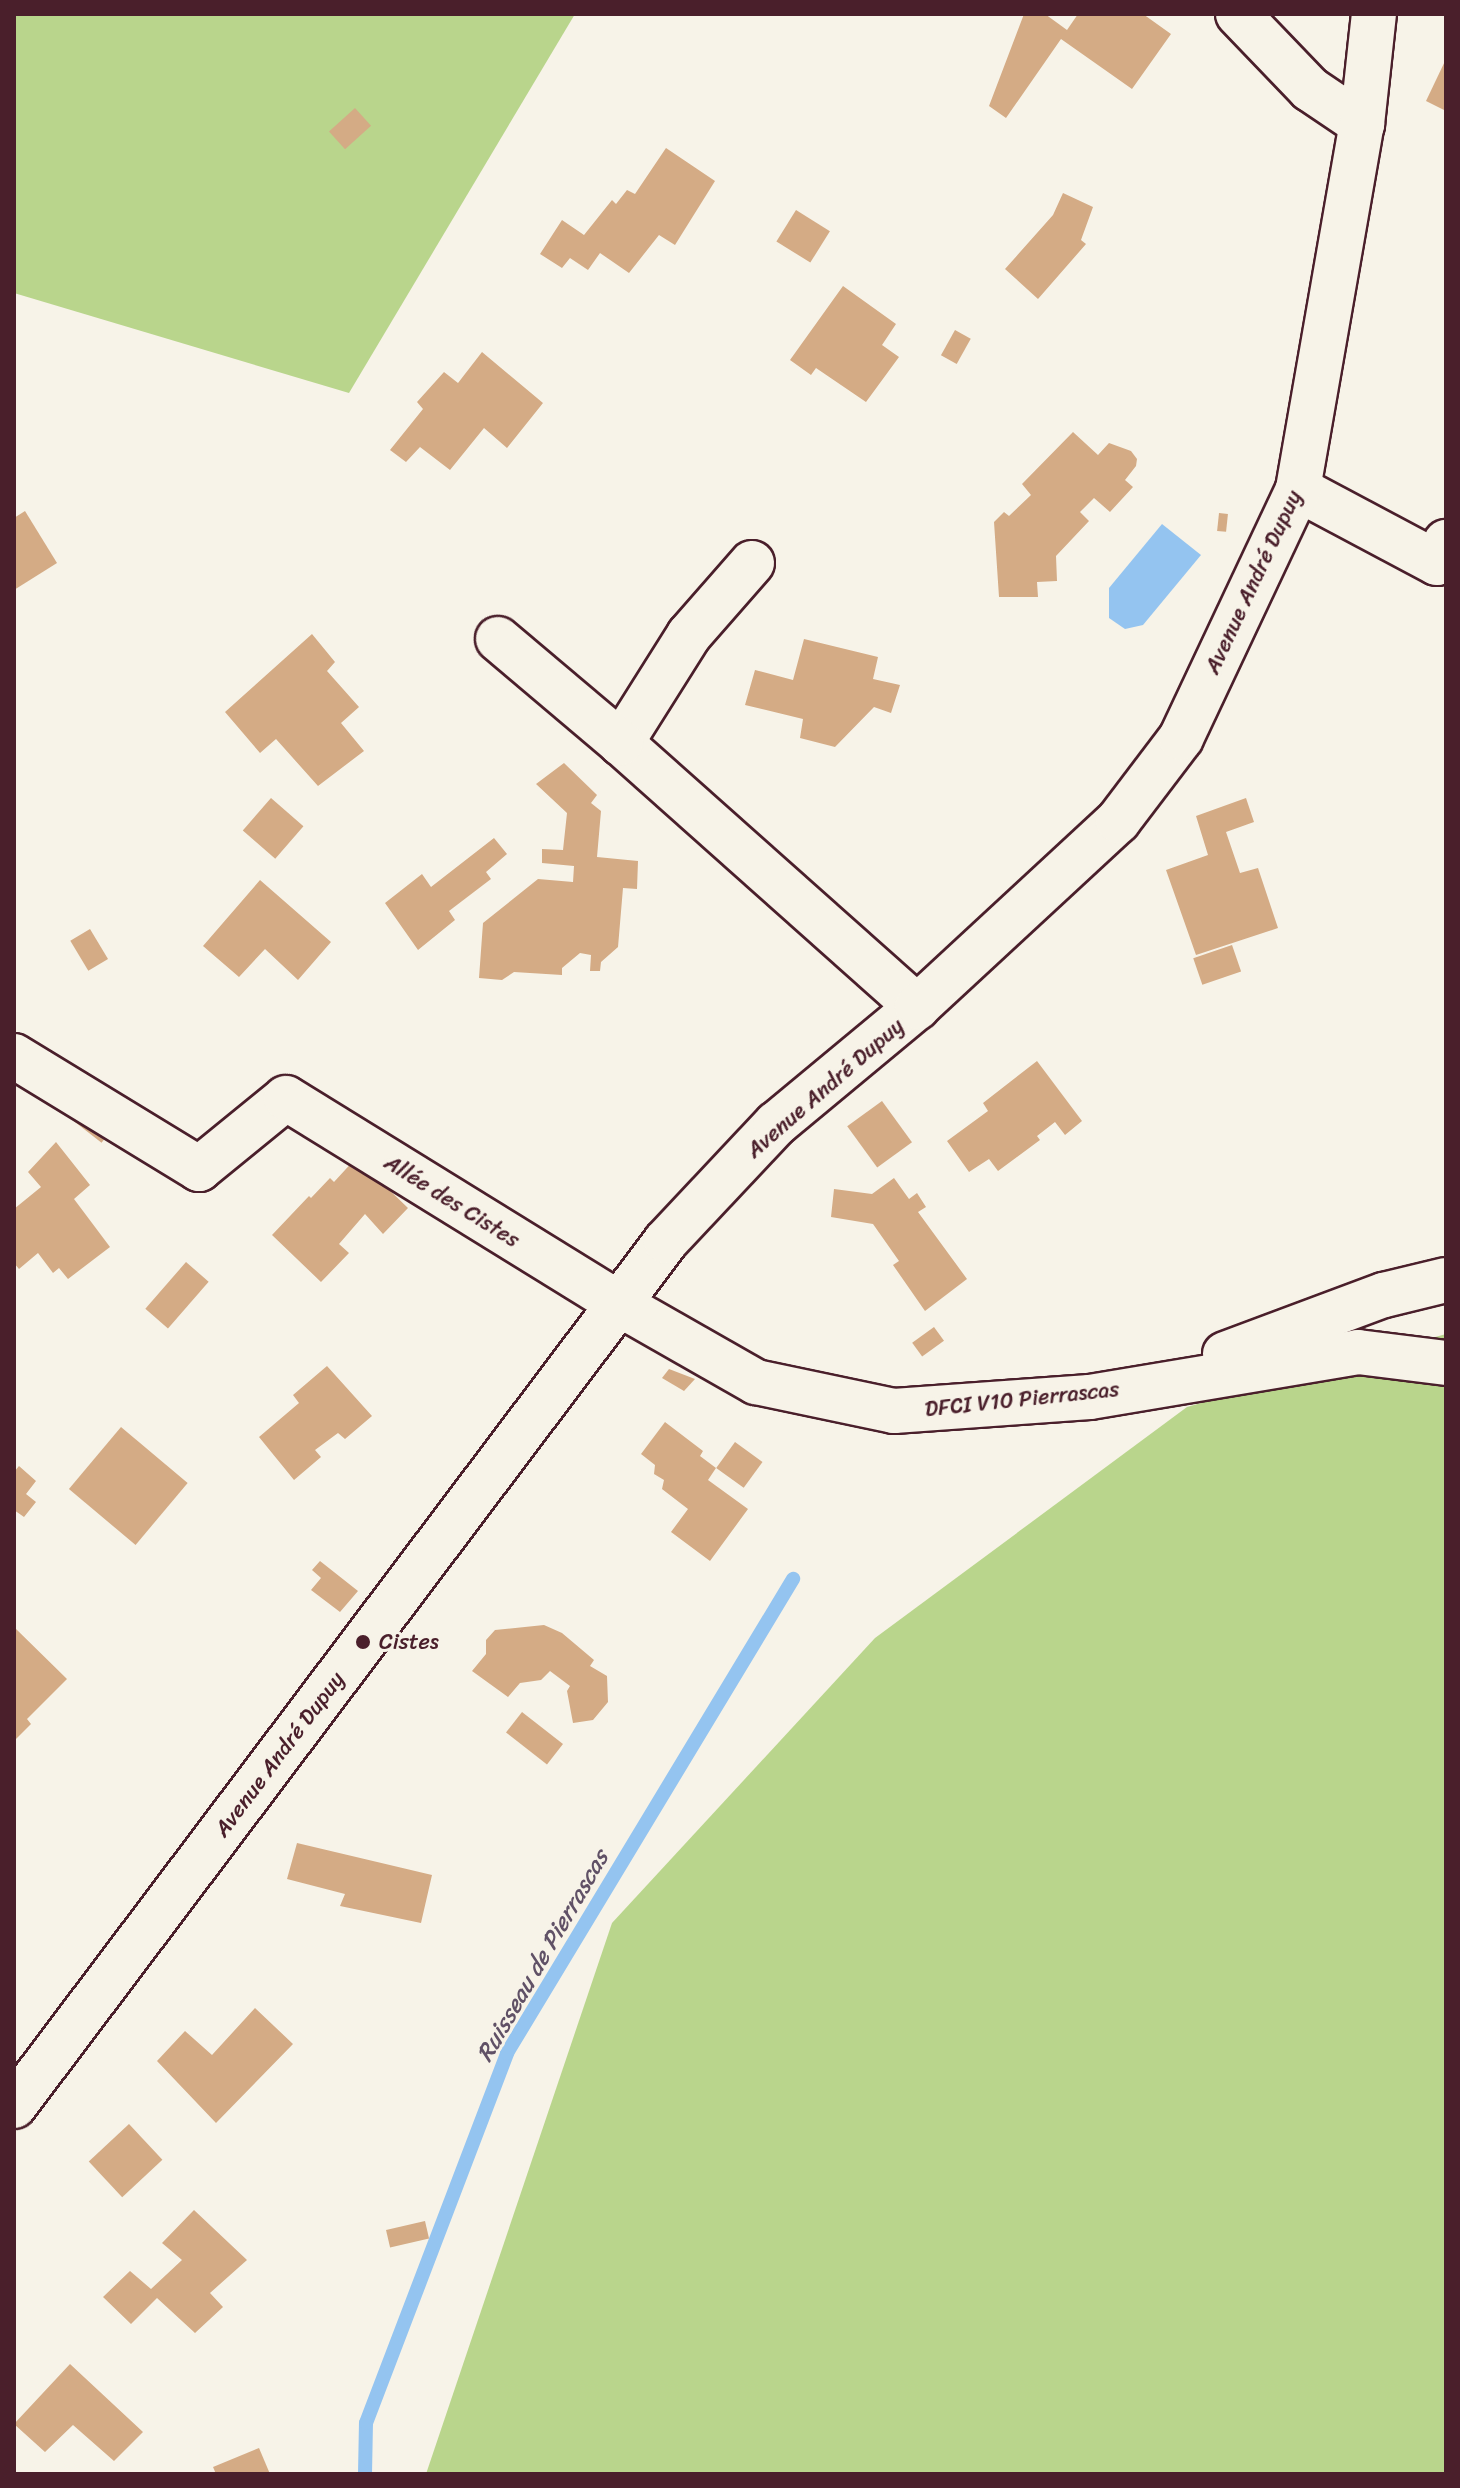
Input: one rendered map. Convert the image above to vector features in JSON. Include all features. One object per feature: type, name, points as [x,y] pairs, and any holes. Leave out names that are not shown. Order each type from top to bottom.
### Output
[{"type":"street","points":[[1238,14],[1310,89],[1362,124]]},
{"type":"street","name":"Avenue André Dupuy","points":[[14,2106],[666,1241],[776,1124],[917,1007],[1118,821],[1181,738],[1298,489],[1362,124],[1374,14]]},
{"type":"street","points":[[1298,489],[1437,563],[1446,542]]},
{"type":"street","points":[[621,743],[689,635],[752,563]]},
{"type":"street","points":[[498,639],[621,743],[917,1007]]},
{"type":"street","name":"Allée des Cistes","points":[[14,1056],[199,1169],[286,1098],[619,1304]]},
{"type":"street","points":[[1126,1389],[1384,1295],[1446,1280]]},
{"type":"street","name":"DFCI V10 Pierrascas","points":[[619,1304],[756,1382],[894,1411],[1090,1397],[1358,1352],[1446,1363]]},
{"type":"green space","points":[[14,14],[575,14],[349,393],[14,293]]},
{"type":"green space","points":[[1446,1334],[1446,2474],[426,2474],[612,1923],[875,1638],[1187,1407]]},
{"type":"water","points":[[1162,524],[1201,555],[1143,625],[1125,629],[1109,618],[1109,588]]},
{"type":"building","points":[[1024,14],[1045,14],[1067,30],[1078,14],[1143,14],[1171,34],[1132,89],[1061,39],[1006,118],[989,106]]},
{"type":"building","points":[[1446,59],[1446,111],[1426,101]]},
{"type":"building","points":[[355,108],[371,126],[345,149],[329,131]]},
{"type":"building","points":[[666,148],[715,181],[675,245],[659,235],[629,273],[600,253],[588,270],[570,258],[562,268],[540,254],[562,220],[584,235],[612,200],[616,204],[627,190],[635,194]]},
{"type":"building","points":[[1063,193],[1093,207],[1081,240],[1086,244],[1038,299],[1005,269],[1053,215]]},
{"type":"building","points":[[796,210],[830,231],[810,263],[776,241]]},
{"type":"building","points":[[843,286],[896,324],[882,345],[899,357],[866,402],[816,368],[811,375],[790,360]]},
{"type":"building","points":[[955,330],[971,339],[957,364],[941,355]]},
{"type":"building","points":[[482,352],[543,403],[507,448],[484,428],[450,470],[420,447],[406,462],[390,450],[423,409],[417,402],[444,372],[458,383]]},
{"type":"building","points":[[1073,432],[1098,455],[1109,443],[1131,451],[1137,459],[1136,466],[1125,480],[1133,487],[1110,512],[1094,498],[1080,512],[1089,521],[1056,556],[1057,581],[1037,582],[1038,597],[999,597],[994,522],[1004,512],[1009,516],[1031,495],[1022,484]]},
{"type":"building","points":[[25,511],[57,563],[14,590],[14,518]]},
{"type":"building","points":[[1219,513],[1228,514],[1226,532],[1217,531]]},
{"type":"building","points":[[312,634],[335,662],[327,671],[359,707],[341,723],[364,751],[318,786],[276,739],[260,753],[225,712]]},
{"type":"building","points":[[804,639],[878,657],[873,679],[900,685],[891,713],[874,707],[835,747],[800,738],[803,719],[745,705],[755,670],[793,680]]},
{"type":"building","points":[[564,763],[597,795],[591,803],[601,811],[597,857],[638,861],[637,889],[623,888],[618,947],[601,962],[600,971],[590,971],[591,955],[580,953],[562,968],[562,975],[514,972],[502,980],[479,978],[483,923],[538,879],[573,882],[574,866],[542,863],[542,849],[563,850],[567,813],[536,784]]},
{"type":"building","points":[[271,798],[303,826],[275,859],[243,830]]},
{"type":"building","points":[[1246,798],[1254,822],[1226,832],[1240,873],[1258,868],[1278,928],[1196,955],[1166,870],[1208,855],[1196,816]]},
{"type":"building","points":[[494,838],[507,854],[486,872],[491,879],[449,911],[455,920],[418,950],[385,903],[422,874],[431,887]]},
{"type":"building","points":[[260,880],[331,942],[298,980],[265,949],[239,977],[203,946]]},
{"type":"building","points":[[90,929],[108,959],[88,971],[70,941]]},
{"type":"building","points":[[1232,945],[1241,971],[1202,985],[1193,958]]},
{"type":"building","points":[[1037,1061],[1082,1121],[1065,1135],[1055,1122],[1037,1136],[1040,1140],[998,1171],[989,1159],[969,1172],[947,1141],[988,1111],[983,1103]]},
{"type":"building","points":[[882,1101],[912,1142],[877,1168],[847,1126]]},
{"type":"building","points":[[81,1109],[110,1132],[102,1143],[72,1120]]},
{"type":"building","points":[[56,1142],[90,1185],[74,1199],[110,1247],[68,1279],[59,1268],[53,1273],[38,1253],[19,1269],[14,1263],[14,1209],[41,1187],[28,1172]]},
{"type":"building","points":[[356,1158],[408,1208],[383,1234],[365,1214],[339,1244],[349,1253],[321,1282],[272,1235],[309,1196],[311,1198],[330,1178],[334,1182]]},
{"type":"building","points":[[894,1178],[909,1199],[917,1193],[926,1207],[918,1212],[967,1279],[925,1311],[893,1265],[899,1261],[873,1224],[831,1217],[834,1189],[872,1194]]},
{"type":"building","points":[[186,1262],[209,1282],[168,1328],[145,1309]]},
{"type":"building","points":[[934,1327],[944,1341],[922,1357],[912,1343]]},
{"type":"building","points":[[327,1366],[372,1416],[345,1439],[338,1433],[315,1450],[321,1457],[294,1480],[259,1437],[299,1403],[293,1395]]},
{"type":"building","points":[[669,1369],[695,1379],[684,1391],[662,1378]]},
{"type":"building","points":[[665,1422],[703,1451],[700,1456],[716,1468],[708,1480],[748,1509],[710,1561],[671,1532],[688,1509],[662,1489],[664,1480],[654,1474],[655,1465],[641,1454]]},
{"type":"building","points":[[121,1427],[188,1483],[136,1545],[69,1489]]},
{"type":"building","points":[[735,1442],[763,1462],[744,1488],[716,1468]]},
{"type":"building","points":[[19,1466],[36,1481],[26,1494],[36,1502],[24,1517],[14,1510],[14,1472]]},
{"type":"building","points":[[320,1561],[358,1591],[340,1612],[311,1590],[321,1578],[312,1570]]},
{"type":"building","points":[[544,1625],[562,1633],[594,1660],[590,1666],[607,1676],[608,1702],[593,1720],[573,1723],[567,1691],[570,1686],[550,1671],[541,1680],[520,1683],[508,1697],[472,1671],[486,1654],[486,1640],[495,1630]]},
{"type":"building","points":[[14,1627],[67,1679],[27,1719],[31,1724],[14,1741]]},
{"type":"building","points":[[522,1712],[563,1744],[547,1765],[506,1732]]},
{"type":"building","points":[[297,1843],[432,1875],[421,1923],[340,1906],[345,1894],[287,1879]]},
{"type":"building","points":[[255,2008],[293,2044],[216,2123],[157,2061],[185,2031],[212,2055]]},
{"type":"building","points":[[129,2124],[162,2160],[122,2197],[89,2162]]},
{"type":"building","points":[[194,2210],[247,2260],[210,2293],[223,2307],[195,2333],[157,2298],[131,2324],[103,2297],[130,2271],[151,2289],[182,2260],[162,2243]]},
{"type":"building","points":[[425,2221],[429,2239],[390,2248],[386,2230]]},
{"type":"building","points":[[70,2364],[143,2432],[114,2461],[73,2425],[45,2452],[14,2424]]},
{"type":"building","points":[[259,2448],[270,2474],[216,2474],[213,2467]]},
{"type":"waterway","name":"Ruisseau de Pierrascas","points":[[365,2474],[366,2423],[507,2053],[793,1579]]},
{"type":"place","name":"Cistes","points":[[363,1642]]}]
